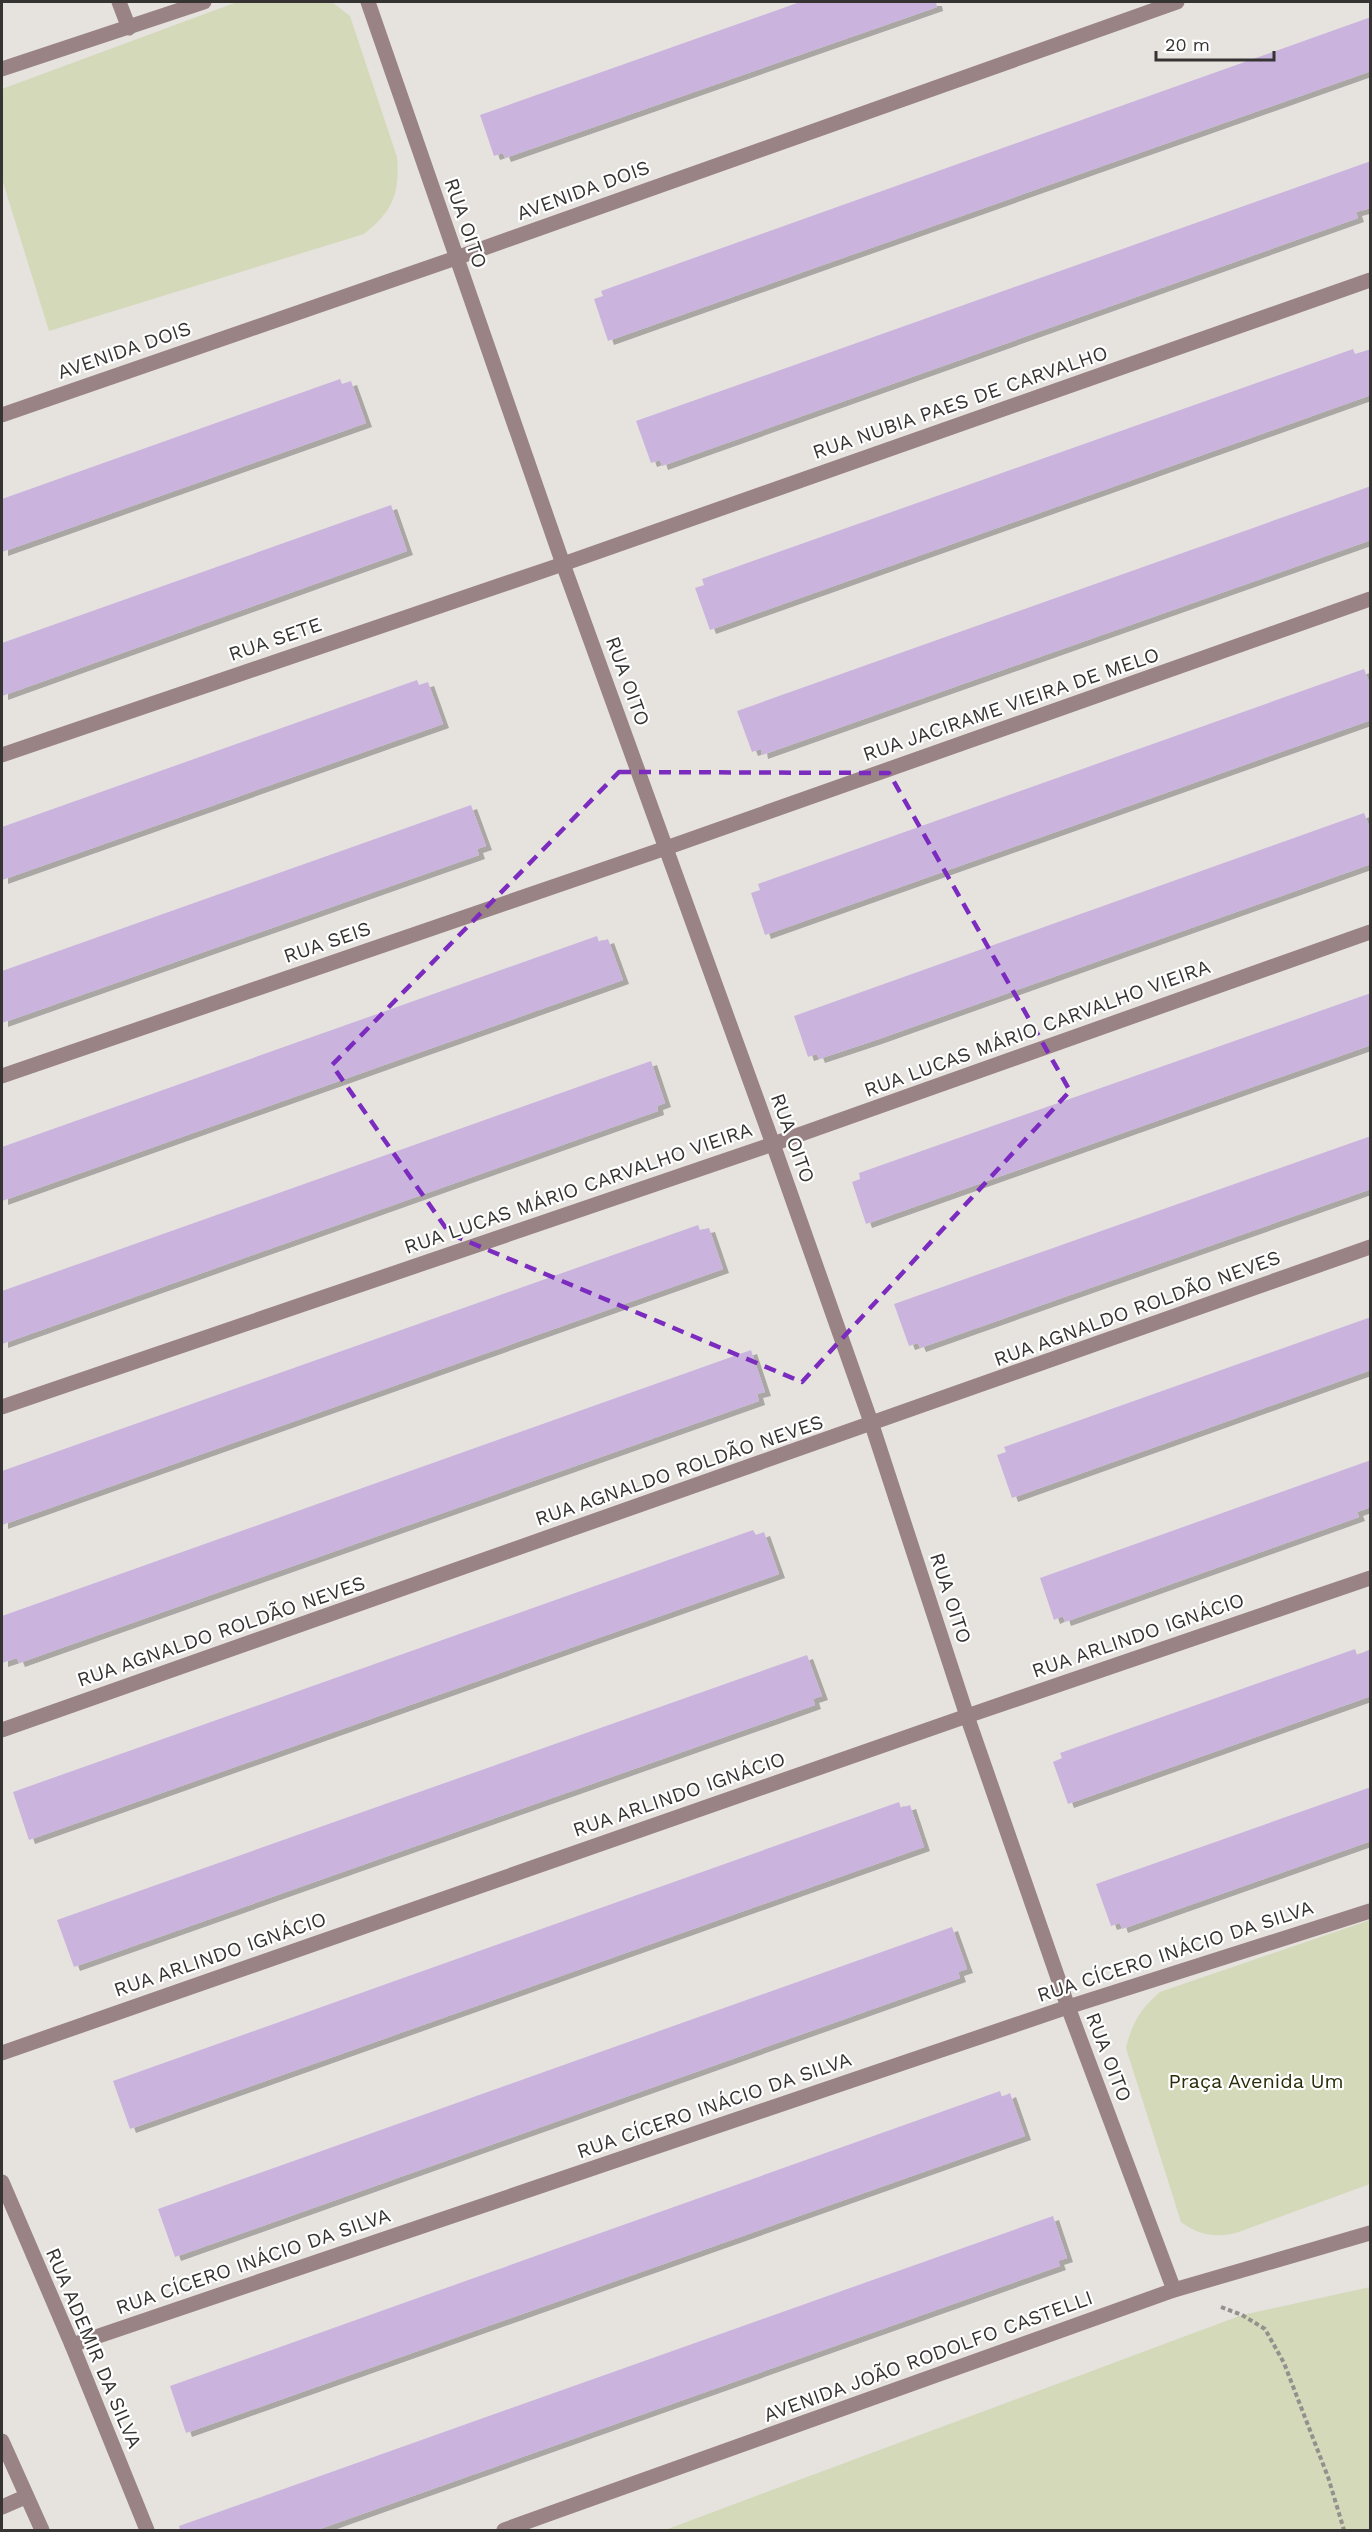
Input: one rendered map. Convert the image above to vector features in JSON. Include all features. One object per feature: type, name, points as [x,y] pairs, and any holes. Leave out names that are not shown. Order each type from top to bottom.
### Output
[{"type":"street","points":[[119,2],[129,28]]},
{"type":"street","points":[[2,69],[204,2]]},
{"type":"street","name":"RUA OITO","points":[[368,2],[563,564],[872,1425],[967,1716],[1068,2007],[1174,2290]]},
{"type":"street","name":"AVENIDA DOIS","points":[[2,415],[456,258],[1177,2]]},
{"type":"street","name":"RUA NUBIA PAES DE CARVALHO","points":[[563,564],[1371,280]]},
{"type":"street","name":"RUA SETE","points":[[2,755],[563,564]]},
{"type":"street","name":"RUA JACIRAME VIEIRA DE MELO","points":[[666,848],[1371,599]]},
{"type":"street","name":"RUA SEIS","points":[[2,1076],[666,848]]},
{"type":"street","name":"RUA LUCAS MÁRIO CARVALHO VIEIRA","points":[[2,1407],[773,1144],[1371,932]]},
{"type":"street","name":"RUA AGNALDO ROLDÃO NEVES","points":[[2,1730],[872,1425],[1371,1247]]},
{"type":"street","name":"RUA ARLINDO IGNÁCIO","points":[[2,2053],[967,1716],[1371,1578]]},
{"type":"street","name":"RUA CÍCERO INÁCIO DA SILVA","points":[[72,2345],[1068,2007],[1371,1911]]},
{"type":"street","name":"RUA ADEMIR DA SILVA","points":[[2,2182],[72,2345],[147,2530]]},
{"type":"street","name":"AVENIDA JOÃO RODOLFO CASTELLI","points":[[504,2530],[1174,2290],[1371,2233]]},
{"type":"street","points":[[2,2441],[25,2497],[42,2530]]},
{"type":"street","points":[[2,2507],[25,2497]]},
{"type":"path","points":[[1174,2290],[1242,2315],[1265,2329],[1292,2383],[1328,2477],[1344,2530]]},
{"type":"highlighted area","points":[[619,772],[889,773],[1070,1091],[802,1382],[450,1234],[332,1065]]},
{"type":"green space","points":[[237,2],[332,2],[350,16],[397,157],[396,191],[388,209],[364,234],[49,331],[2,179],[2,89]]},
{"type":"green space","name":"Praça Avenida Um","points":[[1370,1920],[1370,2184],[1236,2233],[1221,2235],[1201,2233],[1181,2222],[1126,2048],[1138,2017],[1147,2004],[1160,1992]]},
{"type":"green space","points":[[1370,2287],[1370,2530],[665,2530],[1242,2315]]},
{"type":"building","points":[[800,2],[936,2],[937,7],[505,158],[503,153],[494,156],[480,115]]},
{"type":"building","points":[[1371,17],[1371,71],[608,341],[594,299],[603,296],[601,291]]},
{"type":"building","points":[[1371,161],[1371,208],[1356,212],[1358,218],[662,466],[660,460],[651,463],[636,421]]},
{"type":"building","points":[[1353,349],[1355,354],[1371,349],[1371,395],[710,630],[695,588],[704,585],[702,579]]},
{"type":"building","points":[[340,379],[342,384],[351,381],[366,423],[2,552],[2,499]]},
{"type":"building","points":[[1371,486],[1371,540],[762,755],[761,749],[752,752],[737,711]]},
{"type":"building","points":[[391,505],[407,551],[2,696],[2,643]]},
{"type":"building","points":[[1364,669],[1371,687],[1371,720],[765,935],[751,893],[760,890],[758,884]]},
{"type":"building","points":[[417,680],[419,685],[428,682],[443,724],[2,880],[2,827]]},
{"type":"building","points":[[471,805],[486,846],[477,849],[479,855],[2,1023],[2,971]]},
{"type":"building","points":[[1364,813],[1371,831],[1371,864],[876,1040],[819,1059],[817,1054],[808,1057],[794,1016]]},
{"type":"building","points":[[597,936],[599,942],[608,939],[623,980],[2,1201],[2,1147]]},
{"type":"building","points":[[1371,993],[1371,1045],[866,1224],[852,1182],[860,1179],[859,1173]]},
{"type":"building","points":[[651,1061],[665,1103],[657,1106],[658,1111],[2,1344],[2,1291]]},
{"type":"building","points":[[1371,1136],[1371,1189],[920,1348],[918,1343],[909,1346],[894,1304]]},
{"type":"building","points":[[698,1225],[700,1230],[709,1228],[723,1269],[2,1525],[2,1471]]},
{"type":"building","points":[[1371,1317],[1371,1370],[1012,1498],[997,1455],[1006,1452],[1004,1447]]},
{"type":"building","points":[[751,1350],[765,1392],[757,1394],[759,1401],[19,1663],[17,1658],[2,1663],[2,1616]]},
{"type":"building","points":[[1371,1460],[1371,1507],[1357,1512],[1359,1517],[1065,1622],[1063,1616],[1054,1620],[1040,1578]]},
{"type":"building","points":[[753,1530],[756,1535],[764,1532],[779,1574],[29,1840],[13,1792]]},
{"type":"building","points":[[1355,1649],[1357,1655],[1371,1649],[1371,1696],[1068,1804],[1053,1762],[1062,1758],[1060,1753]]},
{"type":"building","points":[[807,1655],[822,1696],[813,1699],[815,1705],[74,1967],[57,1920]]},
{"type":"building","points":[[1371,1787],[1371,1841],[1122,1929],[1120,1923],[1111,1926],[1096,1884]]},
{"type":"building","points":[[899,1802],[901,1808],[910,1805],[924,1847],[130,2129],[113,2081]]},
{"type":"building","points":[[952,1927],[967,1969],[958,1972],[960,1978],[175,2257],[158,2209]]},
{"type":"building","points":[[1000,2091],[1002,2097],[1010,2093],[1025,2136],[186,2433],[170,2386]]},
{"type":"building","points":[[1053,2216],[1067,2258],[1058,2261],[1060,2266],[317,2530],[180,2530],[179,2526]]}]
